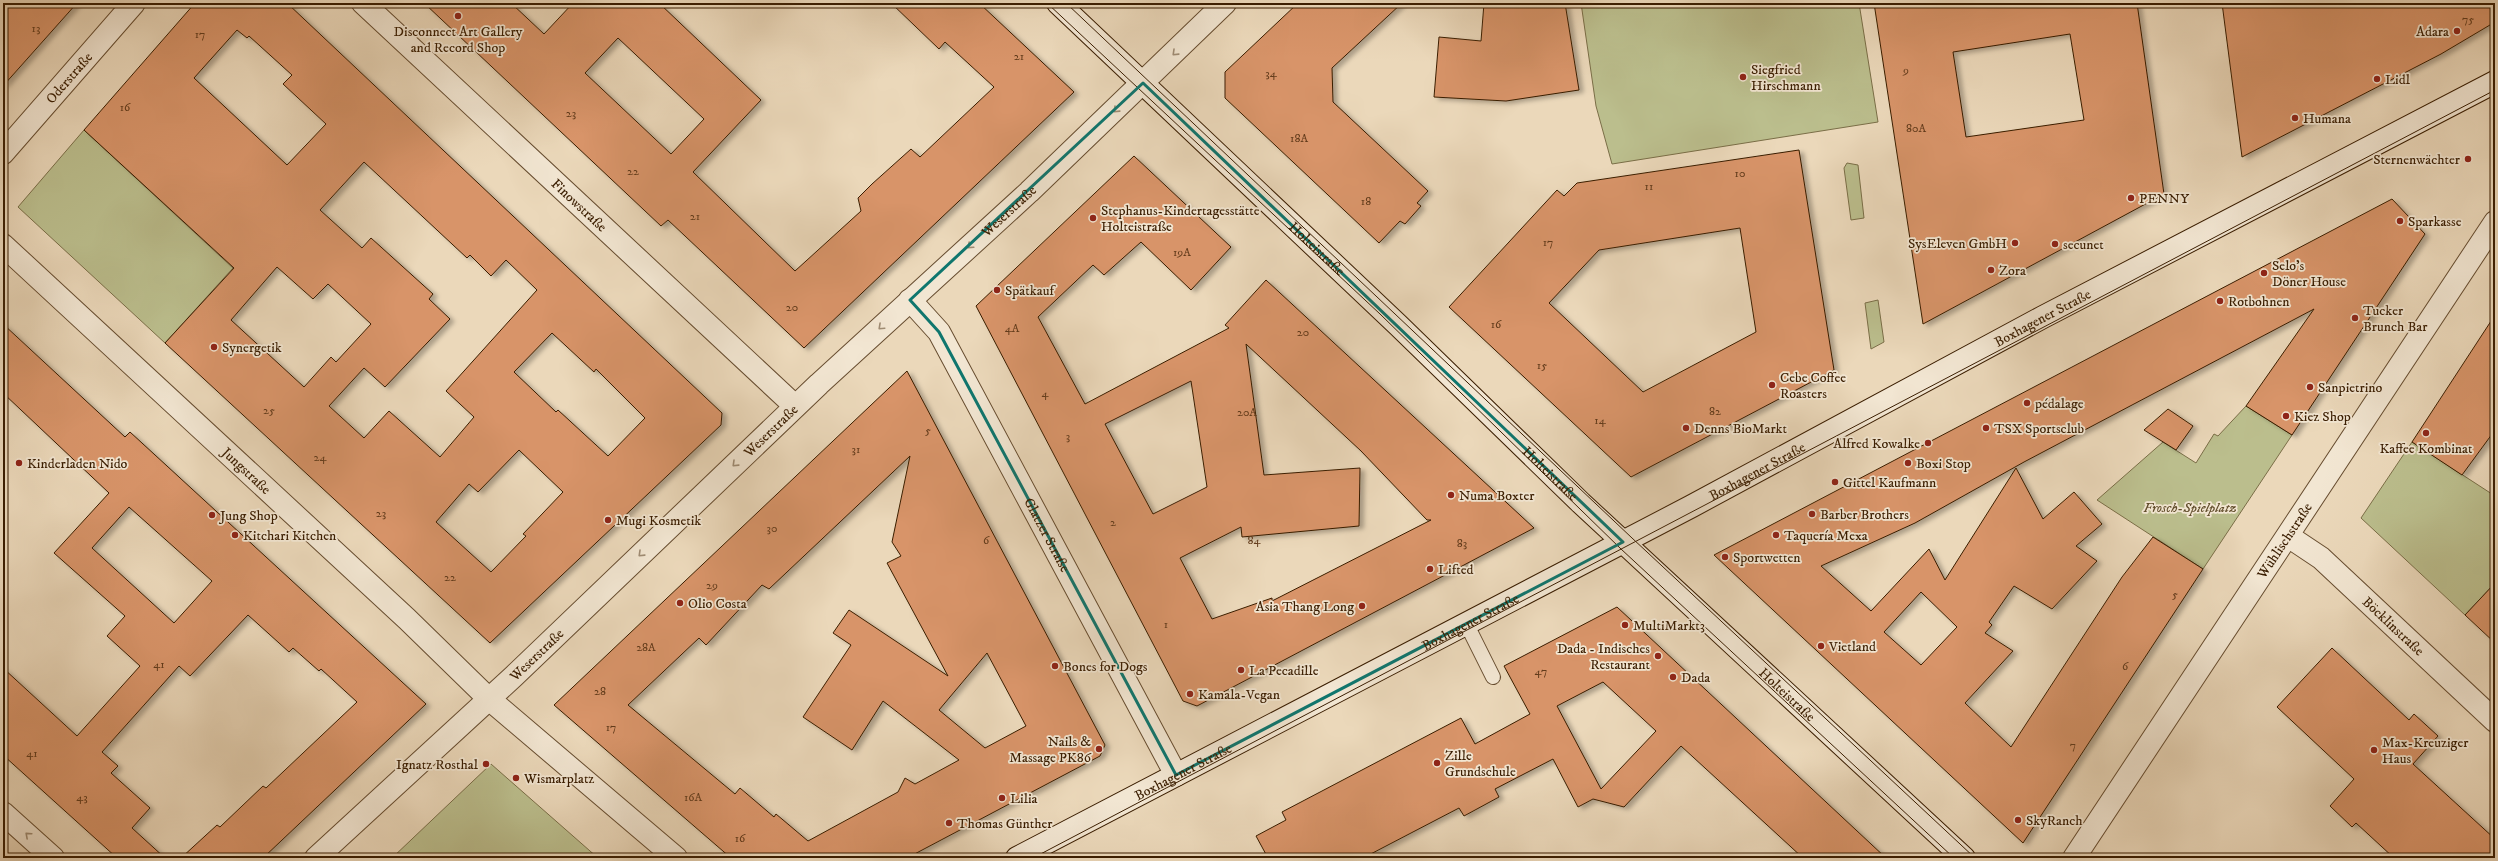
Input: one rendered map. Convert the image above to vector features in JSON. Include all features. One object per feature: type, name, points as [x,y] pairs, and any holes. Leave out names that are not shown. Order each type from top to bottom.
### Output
[{"type":"street","name":"Oderstraße","points":[[3,152],[134,3]]},
{"type":"street","name":"Finowstraße","points":[[363,3],[795,406]]},
{"type":"street","name":"Holteistraße","points":[[1058,3],[1624,542],[1964,858]]},
{"type":"street","name":"Weserstraße","points":[[316,858],[488,698],[514,676],[795,406],[1029,192],[1225,3]]},
{"type":"street","name":"Boxhagener Straße","points":[[1017,858],[1467,625],[2043,317],[2495,82]]},
{"type":"street","name":"Wühlischstraße","points":[[2074,858],[2495,222]]},
{"type":"street","name":"Jungstraße","points":[[3,245],[407,619],[488,698],[676,858]]},
{"type":"street","name":"Glatzer Straße","points":[[910,300],[939,332],[1176,775]]},
{"type":"street","name":"Böcklinstraße","points":[[2288,536],[2321,558],[2495,721]]},
{"type":"street","points":[[3,813],[53,858]]},
{"type":"lane","points":[[1467,625],[1493,677]]},
{"type":"highlighted area","points":[[1143,83],[1623,542],[1176,775],[939,332],[910,300]]},
{"type":"green space","points":[[1581,3],[1859,3],[1878,122],[1612,164],[1596,106]]},
{"type":"green space","points":[[84,130],[233,268],[165,343],[18,207]]},
{"type":"green space","points":[[1847,163],[1858,165],[1864,218],[1851,220],[1844,168]]},
{"type":"green space","points":[[1878,300],[1884,342],[1871,349],[1865,303]]},
{"type":"green space","name":"Frosch-Spielplatz","points":[[2246,406],[2292,435],[2203,569],[2097,500],[2163,442],[2196,463],[2214,434],[2218,436]]},
{"type":"green space","points":[[2412,442],[2495,496],[2495,583],[2465,615],[2361,518]]},
{"type":"green space","points":[[491,764],[598,858],[392,858]]},
{"type":"building","points":[[3,3],[77,3],[3,86]]},
{"type":"building","points":[[195,3],[287,3],[722,413],[721,425],[490,643],[165,343],[234,268],[84,130]],"holes":[[[237,30],[247,38],[249,36],[292,75],[283,84],[326,124],[287,165],[194,78]],[[364,162],[467,258],[470,255],[491,276],[506,260],[537,290],[446,391],[474,417],[440,457],[389,411],[364,438],[329,406],[364,368],[385,387],[450,319],[429,299],[433,294],[371,238],[362,248],[320,210]],[[277,267],[313,299],[328,284],[371,324],[336,362],[331,357],[304,387],[231,320]],[[552,333],[594,372],[596,369],[645,418],[608,456],[558,410],[556,412],[514,372]],[[519,450],[563,492],[523,534],[526,536],[491,572],[436,522],[469,484],[478,492]]]},
{"type":"building","points":[[424,3],[511,3],[544,34],[573,3],[659,3],[761,100],[693,172],[795,271],[861,211],[858,198],[872,184],[911,149],[920,157],[994,87],[945,42],[939,49],[891,3],[979,3],[1074,92],[804,348],[668,220],[661,226]],"holes":[[[618,38],[704,119],[671,154],[585,73]]]},
{"type":"building","points":[[1298,3],[1402,3],[1332,68],[1333,102],[1428,191],[1417,203],[1421,206],[1405,224],[1400,221],[1379,243],[1225,98],[1225,72]]},
{"type":"building","points":[[1484,3],[1565,3],[1579,90],[1506,101],[1434,97],[1439,37],[1481,41]]},
{"type":"building","points":[[1874,3],[2137,3],[2164,194],[1923,324]],"holes":[[[2070,34],[2084,120],[1966,137],[1953,52]]]},
{"type":"building","points":[[2222,3],[2495,3],[2495,22],[2441,54],[2242,157]]},
{"type":"building","points":[[1799,150],[1834,370],[1631,477],[1449,307],[1557,190],[1564,196],[1577,183]],"holes":[[[1740,228],[1756,332],[1643,392],[1549,303],[1599,250]]]},
{"type":"building","points":[[1134,156],[1231,247],[1191,290],[1141,242],[1104,275],[1093,265],[1038,317],[1085,404],[1229,328],[1225,325],[1266,280],[1534,528],[1197,706],[1183,701],[976,306]],"holes":[[[1246,344],[1361,451],[1427,520],[1431,520],[1272,601],[1272,598],[1212,619],[1180,558],[1241,527],[1242,537],[1359,526],[1360,468],[1264,475]],[[1191,381],[1207,487],[1153,514],[1105,424]]]},
{"type":"building","points":[[2392,199],[2425,234],[2292,435],[2246,406],[2314,309],[2024,462],[1915,523],[1821,566],[1871,611],[1929,549],[1945,580],[2016,468],[2043,519],[2074,492],[2102,524],[2076,546],[2097,561],[2052,609],[2014,586],[1989,622],[1992,625],[1985,633],[2013,651],[1965,703],[2011,747],[2122,577],[2153,537],[2203,569],[2023,843],[1714,555]],"holes":[[[1921,592],[1957,627],[1921,665],[1884,632]]]},
{"type":"building","points":[[2495,315],[2495,430],[2462,475],[2412,442]]},
{"type":"building","points":[[3,324],[125,437],[130,432],[426,704],[263,858],[181,858],[217,825],[220,827],[263,786],[266,788],[357,702],[321,669],[319,671],[293,648],[289,652],[248,615],[190,676],[179,666],[102,752],[118,766],[111,773],[150,808],[132,828],[165,858],[117,858],[3,755],[3,668],[77,736],[140,666],[107,636],[125,616],[54,553],[109,493],[3,393]],"holes":[[[129,507],[212,581],[174,623],[92,548]]]},
{"type":"building","points":[[907,371],[1105,745],[1100,756],[907,858],[731,858],[554,705]],"holes":[[[910,456],[892,542],[901,556],[887,563],[948,676],[849,610],[833,633],[851,645],[803,717],[852,750],[883,701],[959,760],[915,784],[905,778],[898,792],[808,841],[776,814],[774,817],[740,788],[735,794],[628,705],[699,638],[706,645],[762,585],[769,589]],[[987,653],[1026,726],[985,748],[939,710]]]},
{"type":"building","points":[[2168,409],[2193,426],[2176,450],[2144,430]]},
{"type":"building","points":[[2495,583],[2495,643],[2465,615]]},
{"type":"building","points":[[1617,607],[1886,858],[1803,858],[1681,746],[1624,807],[1593,799],[1578,807],[1553,759],[1495,789],[1499,797],[1464,816],[1459,808],[1363,858],[1268,858],[1256,836],[1286,820],[1282,812],[1461,718],[1475,744],[1530,714],[1504,666]],"holes":[[[1603,682],[1656,731],[1601,789],[1557,706]]]},
{"type":"building","name":"Max-Kreuziger Haus","points":[[2332,648],[2409,720],[2414,714],[2438,736],[2413,764],[2495,839],[2495,858],[2394,858],[2356,823],[2352,827],[2330,806],[2354,779],[2277,707]]},
{"type":"tram line","points":[[1047,3],[1380,314],[1621,549],[1954,858]]},
{"type":"tram line","points":[[1066,3],[1632,538],[1975,858]]},
{"type":"tram line","points":[[1033,858],[2495,90]]},
{"type":"place","name":"Disconnect Art Gallery and Record Shop","points":[[458,16]]},
{"type":"place","name":"Adara","points":[[2457,31]]},
{"type":"place","name":"Siegfried Hirschmann","points":[[1743,77]]},
{"type":"place","name":"Lidl","points":[[2377,79]]},
{"type":"place","name":"Humana","points":[[2295,118]]},
{"type":"place","name":"Sternenwächter","points":[[2468,159]]},
{"type":"place","name":"PENNY","points":[[2131,198]]},
{"type":"place","name":"Stephanus-Kindertagesstätte Holteistraße","points":[[1093,218]]},
{"type":"place","name":"Sparkasse","points":[[2400,221]]},
{"type":"place","name":"SysEleven GmbH","points":[[2015,243]]},
{"type":"place","name":"secunet","points":[[2055,244]]},
{"type":"place","name":"Zora","points":[[1991,270]]},
{"type":"place","name":"Selo's Döner House","points":[[2264,273]]},
{"type":"place","name":"Spätkauf","points":[[997,290]]},
{"type":"place","name":"Rotbohnen","points":[[2220,301]]},
{"type":"place","name":"Tucker Brunch Bar","points":[[2355,318]]},
{"type":"place","name":"Synergetik","points":[[214,347]]},
{"type":"place","name":"Cebe Coffee Roasters","points":[[1772,385]]},
{"type":"place","name":"Sanpietrino","points":[[2310,387]]},
{"type":"place","name":"pédalage","points":[[2027,403]]},
{"type":"place","name":"Kiez Shop","points":[[2286,416]]},
{"type":"place","name":"Denns BioMarkt","points":[[1686,428]]},
{"type":"place","name":"TSX Sportsclub","points":[[1986,428]]},
{"type":"place","name":"Kaffee Kombinat","points":[[2426,433]]},
{"type":"place","name":"Alfred Kowalke","points":[[1928,443]]},
{"type":"place","name":"Kinderladen Nido","points":[[19,463]]},
{"type":"place","name":"Boxi Stop","points":[[1908,463]]},
{"type":"place","name":"Gittel Kaufmann","points":[[1835,482]]},
{"type":"place","name":"Numa Boxter","points":[[1451,495]]},
{"type":"place","name":"Barber Brothers","points":[[1812,514]]},
{"type":"place","name":"Jung Shop","points":[[212,515]]},
{"type":"place","name":"Mugi Kosmetik","points":[[608,520]]},
{"type":"place","name":"Kitchari Kitchen","points":[[235,535]]},
{"type":"place","name":"Taquería Mexa","points":[[1776,535]]},
{"type":"place","name":"Sportwetten","points":[[1725,557]]},
{"type":"place","name":"Lifted","points":[[1430,569]]},
{"type":"place","name":"Olio Costa","points":[[680,603]]},
{"type":"place","name":"Asia Thang Long","points":[[1362,606]]},
{"type":"place","name":"MultiMarkt3","points":[[1625,625]]},
{"type":"place","name":"Vietland","points":[[1821,646]]},
{"type":"place","name":"Dada - Indisches Restaurant","points":[[1658,656]]},
{"type":"place","name":"Bones for Dogs","points":[[1055,666]]},
{"type":"place","name":"La Pecadille","points":[[1241,670]]},
{"type":"place","name":"Dada","points":[[1673,677]]},
{"type":"place","name":"Kamala-Vegan","points":[[1190,694]]},
{"type":"place","name":"Nails & Massage PK86","points":[[1099,749]]},
{"type":"place","name":"Max-Kreuziger Haus","points":[[2374,750]]},
{"type":"place","name":"Zille Grundschule","points":[[1437,763]]},
{"type":"place","name":"Ignatz Rosthal","points":[[486,764]]},
{"type":"place","name":"Wismarplatz","points":[[516,778]]},
{"type":"place","name":"Lilia","points":[[1002,798]]},
{"type":"place","name":"SkyRanch","points":[[2018,820]]},
{"type":"place","name":"Thomas Günther","points":[[949,823]]}]
